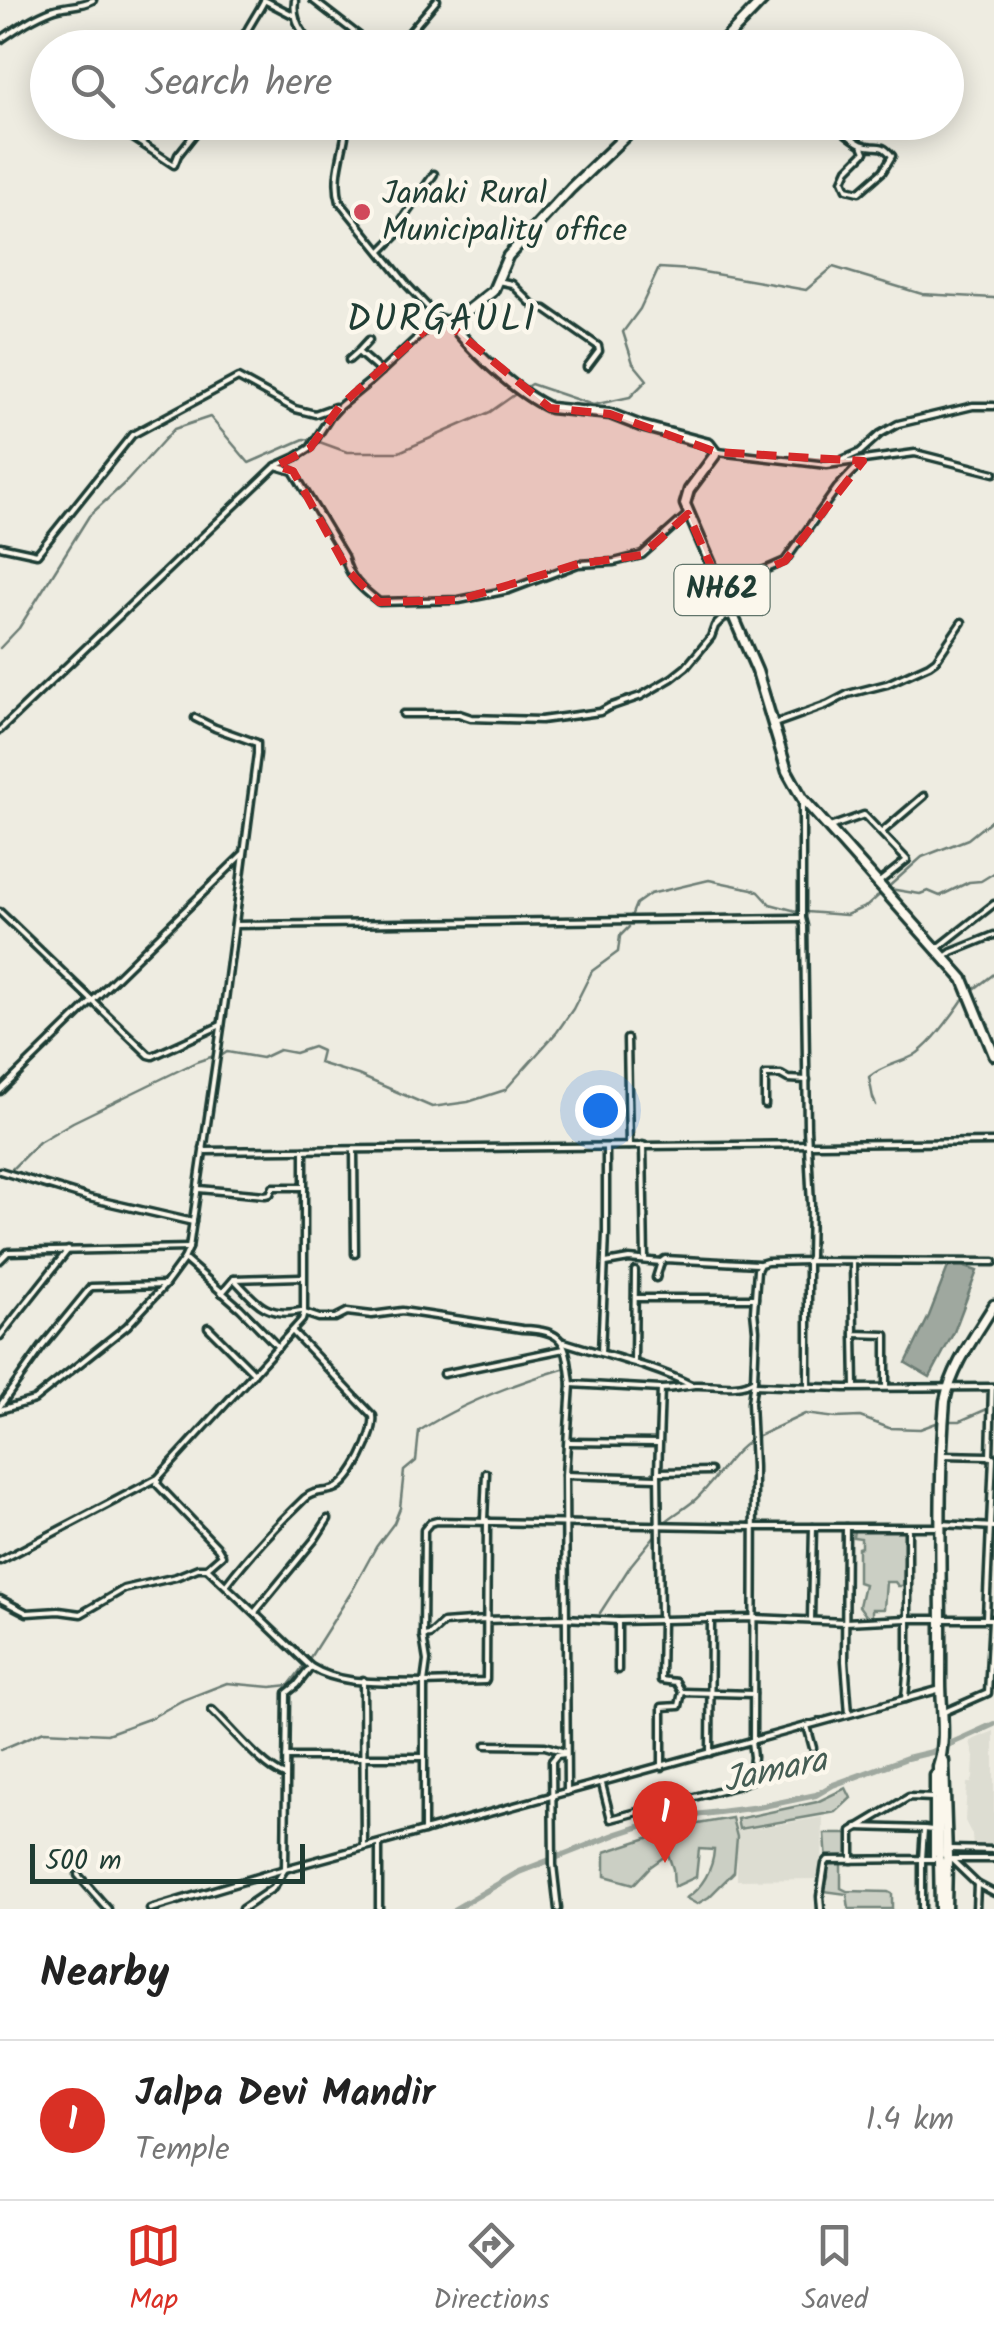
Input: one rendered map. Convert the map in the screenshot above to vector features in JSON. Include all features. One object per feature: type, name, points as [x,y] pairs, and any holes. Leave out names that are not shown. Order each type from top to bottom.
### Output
[{"type":"main road","points":[[735,30],[763,0]]},
{"type":"main road","points":[[621,140],[508,256],[493,291],[460,318],[458,329],[511,383],[550,408],[610,414],[709,444],[715,452],[713,459],[689,490],[685,504],[688,514]]},
{"type":"main road","name":"NH62","points":[[688,514],[758,671],[788,771],[802,798],[963,978],[989,1027],[994,1054]]},
{"type":"main road","points":[[943,1856],[938,1771],[942,1728],[944,1419],[948,1387],[994,1305]]},
{"type":"main road","points":[[941,1757],[943,1909]]},
{"type":"street","points":[[0,40],[54,9],[93,0]]},
{"type":"street","points":[[246,30],[264,0],[293,15],[303,30]]},
{"type":"street","points":[[293,15],[295,0]]},
{"type":"street","points":[[314,0],[352,30]]},
{"type":"street","points":[[411,30],[437,0]]},
{"type":"street","points":[[136,140],[174,165],[190,140]]},
{"type":"street","points":[[346,140],[337,171],[340,202],[408,286],[442,320],[458,329]]},
{"type":"street","points":[[857,140],[880,145],[892,156],[884,171],[859,192],[847,189],[842,180],[865,152],[862,144]]},
{"type":"street","points":[[381,251],[396,236],[395,230],[434,174]]},
{"type":"street","points":[[498,281],[512,284],[536,308],[545,309],[598,346],[599,351],[586,368]]},
{"type":"street","points":[[0,730],[276,466],[310,448],[340,406],[432,324],[467,311]]},
{"type":"street","points":[[349,360],[369,340]]},
{"type":"street","points":[[358,352],[381,372]]},
{"type":"street","points":[[0,546],[37,554],[132,435],[238,378],[295,410],[315,414],[340,406]]},
{"type":"street","points":[[841,463],[898,424],[960,408],[994,406]]},
{"type":"street","points":[[715,452],[828,465],[916,453],[994,473]]},
{"type":"street","points":[[722,589],[785,561],[837,488],[864,461]]},
{"type":"street","points":[[276,466],[293,472],[357,585],[379,602],[460,600],[509,590],[578,564],[614,562],[642,555],[688,514]]},
{"type":"street","points":[[403,714],[541,720],[600,712],[641,696],[672,678],[723,618],[734,615]]},
{"type":"street","points":[[774,724],[827,706],[848,694],[888,684],[929,664],[936,660],[962,622]]},
{"type":"street","points":[[0,1408],[34,1400],[127,1326],[165,1285],[188,1248],[257,754],[256,743],[195,718]]},
{"type":"street","points":[[882,832],[924,796]]},
{"type":"street","points":[[802,798],[811,1205],[808,1385]]},
{"type":"street","points":[[829,828],[864,815],[907,860],[882,888]]},
{"type":"street","points":[[0,1091],[245,852]]},
{"type":"street","points":[[938,948],[994,904]]},
{"type":"street","points":[[0,912],[152,1056],[221,1025]]},
{"type":"street","points":[[235,925],[802,918]]},
{"type":"street","points":[[945,957],[994,935]]},
{"type":"street","points":[[627,1039],[629,1146]]},
{"type":"street","points":[[764,1105],[765,1075],[807,1080]]},
{"type":"street","points":[[203,1148],[354,1150],[994,1142]]},
{"type":"street","points":[[601,1353],[606,1146]]},
{"type":"street","points":[[643,1146],[645,1260]]},
{"type":"street","points":[[0,1561],[158,1478],[302,1320],[304,1150]]},
{"type":"street","points":[[354,1150],[355,1254]]},
{"type":"street","points":[[0,1171],[88,1198],[193,1222]]},
{"type":"street","points":[[197,1188],[265,1195],[273,1187],[304,1187]]},
{"type":"street","points":[[0,1260],[8,1252],[188,1248]]},
{"type":"street","points":[[0,1336],[68,1250]]},
{"type":"street","points":[[184,1259],[278,1347]]},
{"type":"street","points":[[605,1263],[629,1259],[760,1264],[994,1262]]},
{"type":"street","points":[[656,1278],[660,1262]]},
{"type":"street","points":[[854,1262],[855,1387]]},
{"type":"street","points":[[602,1783],[612,1819],[747,1782],[752,1775],[751,1402],[760,1264]]},
{"type":"street","points":[[634,1361],[635,1270]]},
{"type":"street","points":[[222,1293],[234,1280],[303,1277]]},
{"type":"street","points":[[234,1280],[267,1311],[303,1312],[320,1318],[335,1318],[346,1312],[402,1312],[542,1330],[558,1336],[564,1346],[571,1384],[566,1475],[567,1792]]},
{"type":"street","points":[[0,1408],[91,1286],[165,1285]]},
{"type":"street","points":[[636,1298],[755,1298]]},
{"type":"street","points":[[208,1327],[254,1372]]},
{"type":"street","points":[[226,1585],[250,1552],[308,1495],[335,1489],[344,1482],[371,1436],[372,1416],[292,1331]]},
{"type":"street","points":[[854,1334],[886,1336],[886,1388]]},
{"type":"street","points":[[443,1374],[564,1346],[634,1361],[691,1385]]},
{"type":"street","points":[[571,1384],[662,1389],[746,1386],[754,1382],[886,1388],[993,1387],[988,1693],[942,1713]]},
{"type":"street","points":[[566,1475],[657,1478],[662,1389]]},
{"type":"street","points":[[568,1442],[660,1443]]},
{"type":"street","points":[[943,1455],[992,1457]]},
{"type":"street","points":[[658,1472],[710,1471]]},
{"type":"street","points":[[658,1472],[661,1680],[676,1682],[682,1692],[679,1706],[661,1708],[662,1767]]},
{"type":"street","points":[[0,1599],[27,1613],[82,1614],[124,1590],[208,1568],[310,1667],[326,1677],[424,1683],[485,1681],[486,1473]]},
{"type":"street","points":[[158,1478],[157,1484],[222,1554],[208,1568]]},
{"type":"street","points":[[255,1612],[328,1519]]},
{"type":"street","points":[[424,1831],[424,1530],[430,1523],[485,1520],[660,1526],[992,1527]]},
{"type":"street","points":[[811,1620],[812,1527]]},
{"type":"street","points":[[846,1527],[849,1714]]},
{"type":"street","points":[[905,1700],[908,1530]]},
{"type":"street","points":[[710,1619],[710,1753]]},
{"type":"street","points":[[424,1636],[444,1623],[485,1620],[991,1619]]},
{"type":"street","points":[[618,1621],[618,1670]]},
{"type":"street","points":[[242,1909],[273,1888],[286,1869],[287,1693],[310,1667]]},
{"type":"street","points":[[363,1680],[364,1847]]},
{"type":"street","points":[[150,1909],[941,1689]]},
{"type":"street","points":[[682,1692],[753,1694]]},
{"type":"street","points":[[212,1710],[264,1762],[285,1776]]},
{"type":"street","points":[[807,1726],[813,1748]]},
{"type":"street","points":[[486,1745],[545,1746],[566,1753]]},
{"type":"street","points":[[558,1909],[553,1865],[552,1761],[556,1755],[566,1753]]},
{"type":"street","points":[[286,1757],[424,1757]]},
{"type":"street","points":[[938,1771],[933,1775],[933,1830],[943,1856],[976,1884],[994,1892]]},
{"type":"street","points":[[852,1860],[852,1831],[909,1797],[934,1798]]},
{"type":"street","points":[[858,1827],[933,1830]]},
{"type":"street","points":[[922,1909],[924,1830]]},
{"type":"street","points":[[379,1843],[380,1909]]},
{"type":"street","points":[[820,1909],[825,1864],[834,1859],[922,1858],[994,1850]]},
{"type":"street","points":[[943,1856],[994,1859]]},
{"type":"street","points":[[78,1875],[108,1909]]},
{"type":"street","points":[[976,1884],[976,1909]]},
{"type":"highlighted area","points":[[443,320],[550,408],[610,414],[716,452],[863,461],[785,561],[721,589],[688,514],[642,555],[578,564],[459,600],[379,602],[348,571],[293,471],[276,466],[310,448],[340,406],[432,324]]},
{"type":"shaded area","points":[[948,1267],[977,1271],[954,1332],[930,1377],[906,1363]]},
{"type":"shaded area","points":[[906,1529],[903,1586],[886,1582],[884,1609],[872,1609],[872,1617],[867,1617],[859,1606],[864,1584],[858,1582],[861,1538],[853,1537],[854,1530]]},
{"type":"shaded area","points":[[994,1731],[994,1848],[973,1849],[965,1821],[967,1783],[973,1778],[970,1741]]},
{"type":"shaded area","points":[[846,1788],[851,1798],[836,1812],[739,1829],[737,1819],[817,1802]]},
{"type":"shaded area","points":[[823,1817],[822,1879],[737,1880],[737,1831]]},
{"type":"shaded area","points":[[732,1818],[737,1837],[734,1872],[697,1904],[686,1898],[706,1877],[714,1850],[699,1849],[696,1877],[674,1887],[668,1854],[634,1884],[605,1876],[605,1852],[681,1827]]},
{"type":"shaded area","points":[[825,1834],[849,1834],[850,1858],[841,1863],[841,1888],[888,1892],[892,1894],[892,1909],[849,1909],[847,1894],[824,1891],[828,1877]]},
{"type":"waterway","points":[[523,389],[531,384],[593,405],[630,397],[647,380],[633,363],[623,332],[640,309],[659,268],[806,290],[833,267],[922,294],[994,298]]},
{"type":"waterway","points":[[0,648],[19,628],[89,516],[174,429],[210,417],[249,463],[304,439],[347,452],[399,452],[490,412],[517,393]]},
{"type":"waterway","points":[[806,912],[846,915],[867,906],[922,857],[968,839],[994,818]]},
{"type":"waterway","points":[[890,889],[920,894],[928,891],[940,896],[994,873]]},
{"type":"waterway","points":[[630,919],[636,904],[650,894],[709,880],[752,889],[770,904],[800,912]]},
{"type":"waterway","points":[[221,1056],[227,1052],[262,1058],[279,1050],[295,1053],[313,1047],[322,1051],[319,1063],[432,1107],[468,1102],[505,1090],[557,1032],[592,971],[618,952],[620,936],[629,927]]},
{"type":"waterway","points":[[973,990],[994,974]]},
{"type":"waterway","points":[[876,1105],[869,1077],[920,1051],[966,995]]},
{"type":"waterway","points":[[5,1171],[11,1170],[39,1142],[73,1122],[214,1056]]},
{"type":"waterway","points":[[309,1659],[394,1523],[400,1508],[404,1471],[416,1461],[419,1431],[488,1395],[563,1369]]},
{"type":"waterway","points":[[949,1421],[960,1421],[994,1406]]},
{"type":"waterway","points":[[754,1438],[805,1414],[860,1417],[889,1428],[920,1429],[939,1422]]},
{"type":"waterway","points":[[664,1523],[696,1499],[751,1440]]},
{"type":"waterway","points":[[600,1613],[657,1533]]},
{"type":"waterway","points":[[0,1750],[44,1731],[107,1734],[227,1683],[289,1685],[305,1664]]},
{"type":"waterway","name":"Jamara","points":[[455,1909],[519,1872],[617,1834],[663,1819],[759,1807],[816,1795],[833,1785],[932,1752],[994,1724]]},
{"type":"place","name":"Janaki Rural Municipality office","points":[[362,212]]},
{"type":"place","name":"Jalpa Devi Mandir","points":[[665,1863]]},
{"type":"district","name":"DURGAULI","points":[[442,321]]}]
